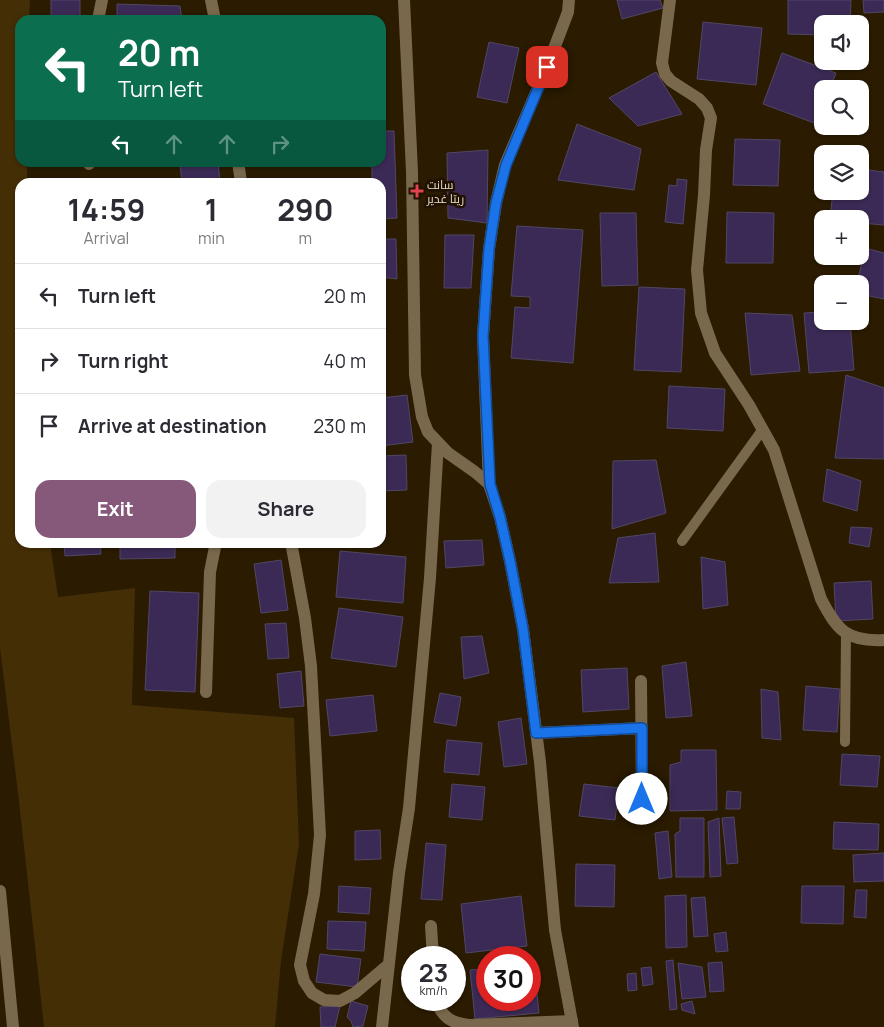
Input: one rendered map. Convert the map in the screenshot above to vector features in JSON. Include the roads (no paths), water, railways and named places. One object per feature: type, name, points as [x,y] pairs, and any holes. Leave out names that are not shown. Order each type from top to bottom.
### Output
[{"type":"street","points":[[99,15],[102,0]]},
{"type":"street","points":[[211,0],[214,15]]},
{"type":"street","points":[[404,0],[412,172],[415,375],[422,417],[428,432],[448,453],[490,484]]},
{"type":"street","points":[[441,1011],[455,1024],[573,1024],[556,930],[536,733],[523,629],[500,517],[490,484],[483,336],[489,249],[494,212],[506,165],[568,12],[569,0]]},
{"type":"street","points":[[670,0],[662,63],[665,74],[671,82],[699,100],[707,108],[711,118],[706,150],[698,270],[701,312],[715,353],[763,429],[774,450],[821,599],[829,614],[846,634],[884,640]]},
{"type":"street","points":[[382,1027],[411,780],[430,578],[438,443]]},
{"type":"street","points":[[206,692],[210,572],[215,548]]},
{"type":"street","points":[[292,548],[305,618],[311,666],[320,835],[314,894],[300,965],[304,981],[312,993],[324,1000],[340,1001],[355,993],[388,965]]},
{"type":"street","points":[[640,680],[642,799]]},
{"type":"street","points":[[536,733],[642,728]]},
{"type":"street","points":[[0,891],[13,1027]]},
{"type":"street","points":[[431,926],[432,946]]},
{"type":"lane","points":[[682,541],[763,429]]},
{"type":"lane","points":[[845,742],[846,634]]},
{"type":"place","name":"سانت ريتا غدير","points":[[417,191]]}]
